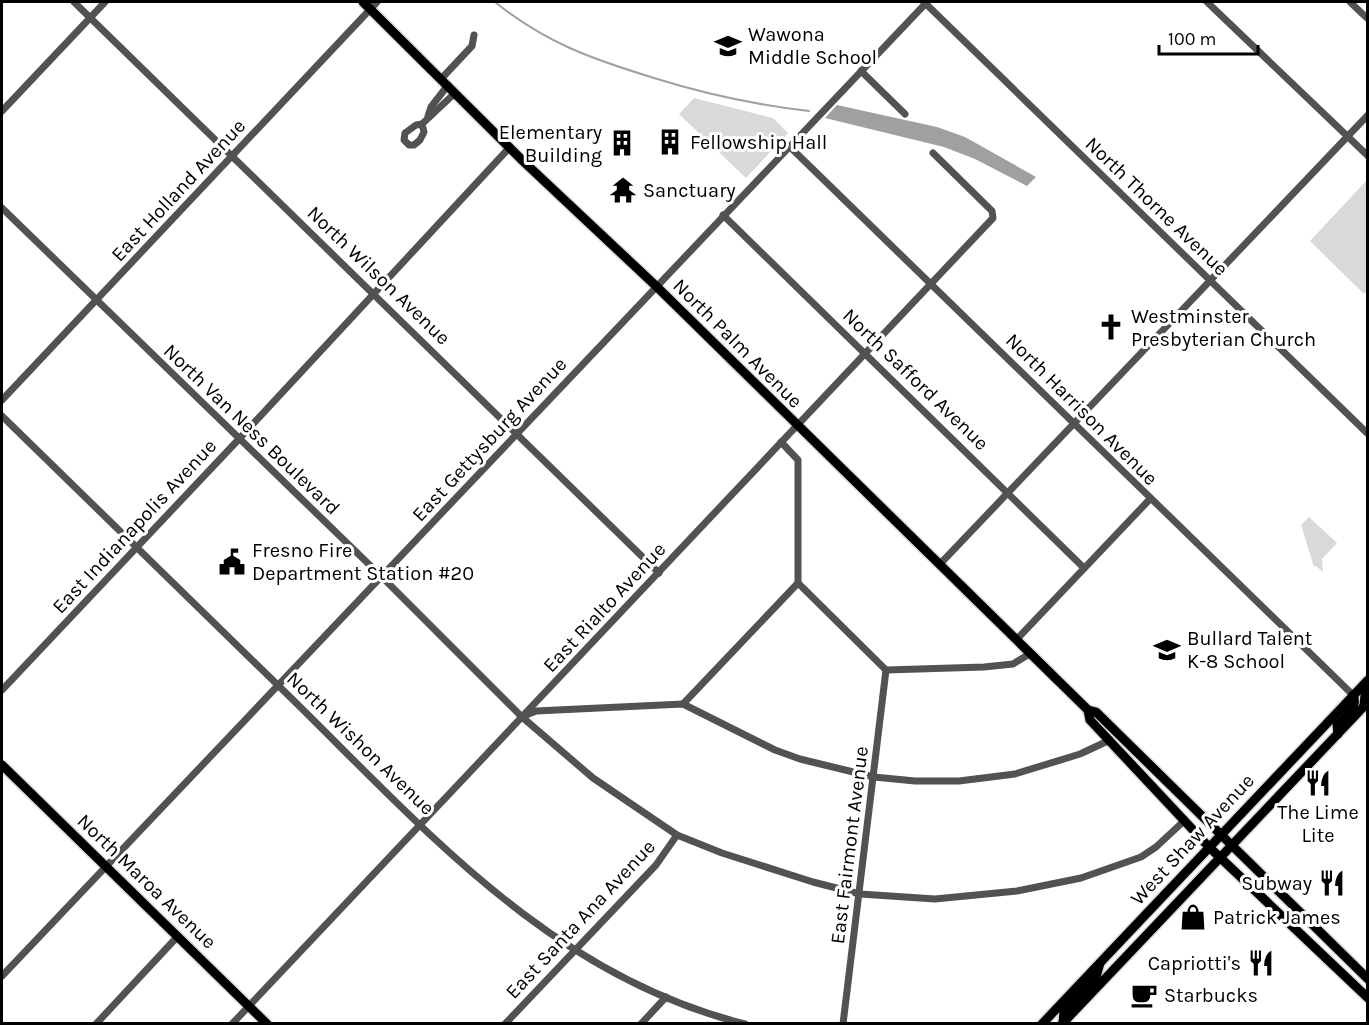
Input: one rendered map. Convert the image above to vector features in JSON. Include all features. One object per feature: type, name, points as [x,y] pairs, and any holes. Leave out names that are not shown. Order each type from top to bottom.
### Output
[{"type":"main road","name":"North Palm Avenue","points":[[370,4],[510,147],[656,286],[796,426],[1088,710],[1096,712],[1368,980]]},
{"type":"main road","name":"West Shaw Avenue","points":[[1042,1023],[1368,680]]},
{"type":"main road","points":[[1366,705],[1365,694],[1368,691]]},
{"type":"main road","points":[[1338,734],[1336,724],[1355,705],[1353,695]]},
{"type":"main road","name":"West Shaw Avenue","points":[[1062,1023],[1366,705]]},
{"type":"main road","name":"North Palm Avenue","points":[[1088,710],[1090,720],[1209,847],[1368,998]]},
{"type":"main road","name":"North Maroa Avenue","points":[[2,765],[267,1023]]},
{"type":"main road","points":[[1062,1023],[1064,1011],[1096,977],[1101,961]]},
{"type":"street","name":"North Wilson Avenue","points":[[74,2],[374,292],[659,573]]},
{"type":"street","points":[[2,111],[105,2]]},
{"type":"street","name":"East Gettysburg Avenue","points":[[2,976],[926,2]]},
{"type":"street","name":"North Thorne Avenue","points":[[926,2],[1368,434]]},
{"type":"street","points":[[1207,2],[1368,156]]},
{"type":"street","points":[[1350,2],[1368,19]]},
{"type":"street","name":"East Holland Avenue","points":[[2,400],[232,156],[370,4]]},
{"type":"street","points":[[425,121],[431,107],[448,86],[472,46],[474,35]]},
{"type":"street","points":[[861,71],[905,114]]},
{"type":"street","points":[[940,564],[1368,115]]},
{"type":"street","name":"North Harrison Avenue","points":[[789,146],[1353,695]]},
{"type":"street","name":"East Indianapolis Avenue","points":[[2,690],[510,147]]},
{"type":"street","name":"East Rialto Avenue","points":[[232,1023],[993,218],[992,211],[933,153]]},
{"type":"street","name":"North Van Ness Boulevard","points":[[2,208],[382,577],[522,717],[593,778],[677,835],[722,854],[770,870],[860,894],[935,899],[1017,891],[1081,878],[1141,857],[1156,847],[1185,820]]},
{"type":"street","name":"North Safford Avenue","points":[[723,215],[1084,568]]},
{"type":"street","name":"North Wishon Avenue","points":[[2,416],[420,824],[504,901],[616,975],[713,1016],[745,1023]]},
{"type":"street","points":[[683,704],[798,583],[798,460],[781,442]]},
{"type":"street","points":[[1017,639],[1150,499]]},
{"type":"street","points":[[798,583],[886,670],[1013,664],[1031,653]]},
{"type":"street","name":"East Fairmont Avenue","points":[[843,1023],[886,670]]},
{"type":"street","points":[[522,717],[536,711],[683,704],[775,750],[800,759],[874,777],[915,781],[958,781],[1001,777],[1080,754],[1110,740]]},
{"type":"street","name":"East Santa Ana Avenue","points":[[505,1023],[656,865],[677,835]]},
{"type":"street","points":[[96,1023],[178,936]]},
{"type":"street","points":[[641,1023],[666,997]]},
{"type":"shaded area","points":[[694,98],[773,118],[788,133],[746,178],[679,114]]},
{"type":"shaded area","points":[[837,105],[937,127],[965,137],[1036,177],[1027,186],[975,159],[944,147],[825,118]]},
{"type":"shaded area","points":[[1367,180],[1368,290],[1364,294],[1310,241]]},
{"type":"shaded area","points":[[1309,517],[1337,543],[1322,559],[1323,572],[1316,566],[1314,567],[1301,525]]},
{"type":"waterway","points":[[495,2],[551,39],[610,64],[711,94],[809,111]]},
{"type":"place","name":"Wawona Middle School","points":[[728,46]]},
{"type":"place","name":"Fellowship Hall","points":[[670,142]]},
{"type":"place","name":"Elementary Building","points":[[622,143]]},
{"type":"place","name":"Sanctuary","points":[[623,190]]},
{"type":"place","name":"Westminster Presbyterian Church","points":[[1111,327]]},
{"type":"place","name":"Fresno Fire Department Station #20","points":[[232,562]]},
{"type":"place","name":"Bullard Talent K-8 School","points":[[1167,650]]},
{"type":"place","name":"The Lime Lite","points":[[1318,783]]},
{"type":"place","name":"Subway","points":[[1332,883]]},
{"type":"place","name":"Patrick James","points":[[1193,917]]},
{"type":"place","name":"Capriotti's","points":[[1261,963]]},
{"type":"place","name":"Starbucks","points":[[1144,995]]}]
